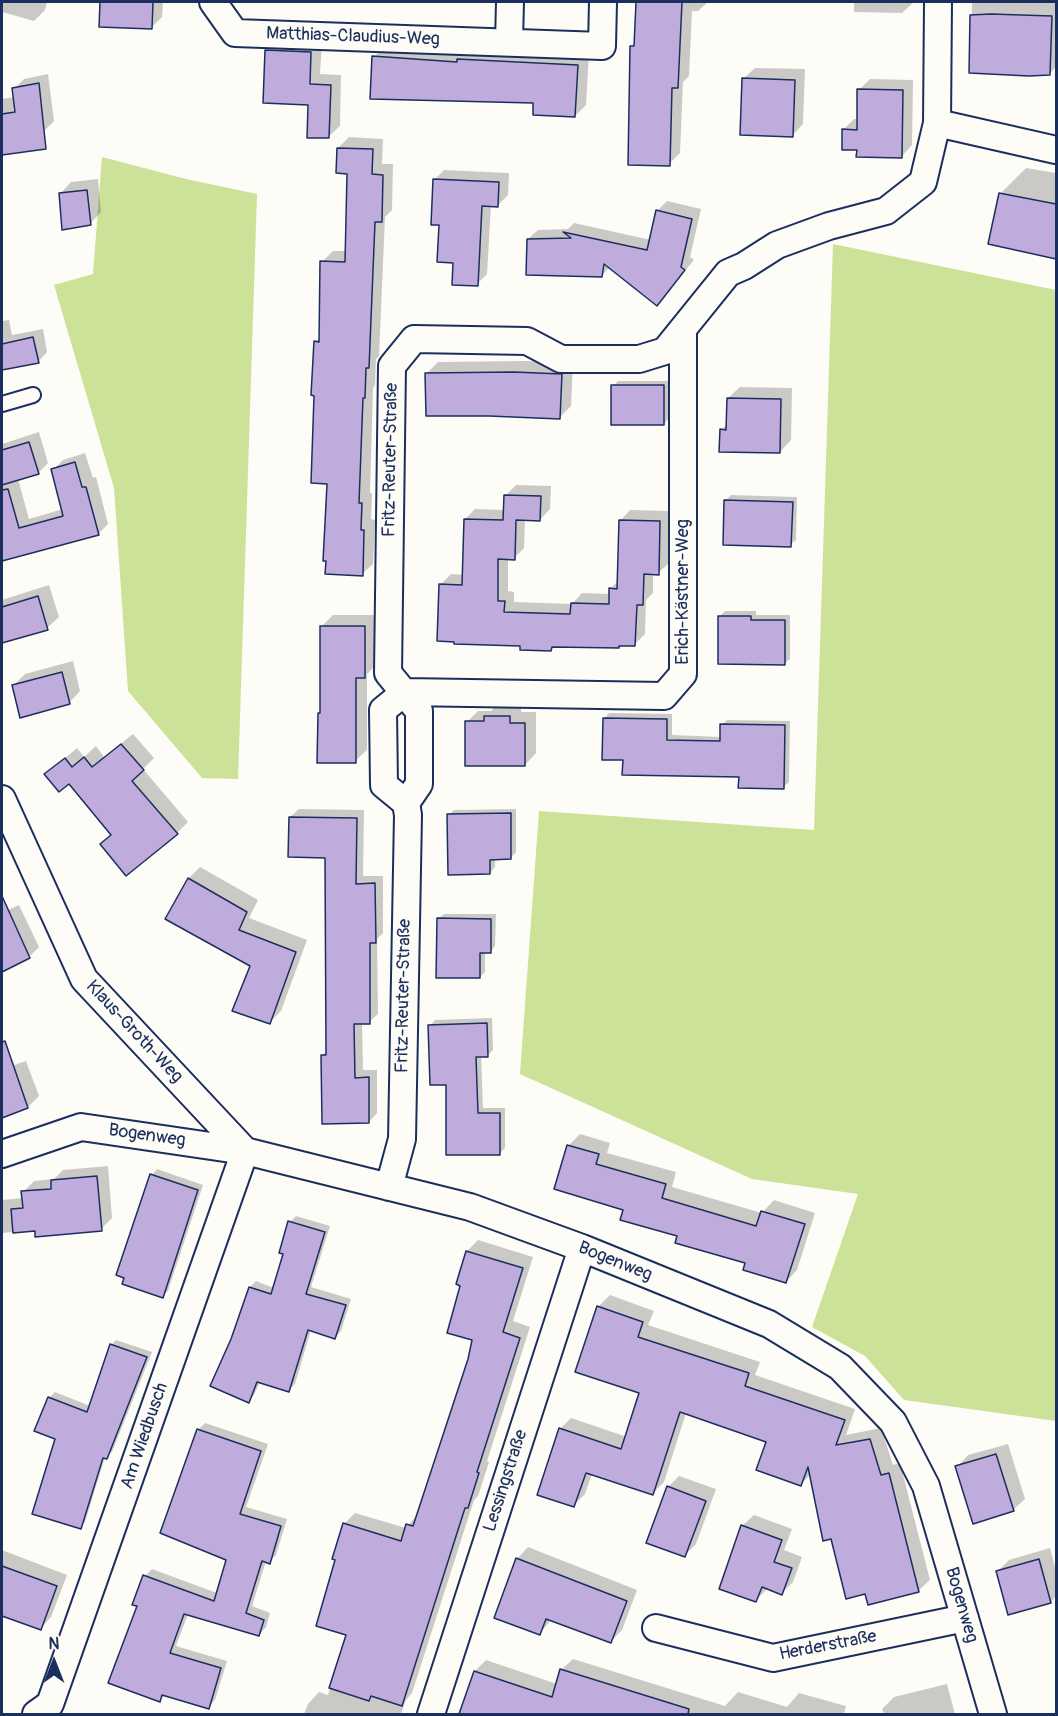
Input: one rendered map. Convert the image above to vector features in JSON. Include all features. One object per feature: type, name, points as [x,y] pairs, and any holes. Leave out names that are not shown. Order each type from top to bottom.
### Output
[{"type":"street","name":"Matthias-Claudius-Weg","points":[[213,2],[235,33],[602,46],[603,2]]},
{"type":"street","points":[[510,2],[510,42]]},
{"type":"street","name":"Fritz-Reuter-Straße","points":[[388,1187],[402,1139],[408,815],[406,803],[419,784],[419,711],[388,673],[392,366],[414,339],[527,341],[561,359],[639,359],[665,351],[728,273],[744,266],[777,245],[829,226],[886,211],[923,182],[937,123],[938,2]]},
{"type":"street","points":[[937,123],[1056,150]]},
{"type":"street","name":"Erich-Kästner-Weg","points":[[405,692],[664,696],[683,674],[683,330]]},
{"type":"street","points":[[405,692],[383,710],[384,785],[406,803]]},
{"type":"street","name":"Klaus-Groth-Weg","points":[[2,799],[84,979],[245,1151]]},
{"type":"street","name":"Bogenweg","points":[[2,1154],[81,1127],[245,1151],[470,1207],[582,1248],[769,1324],[840,1367],[893,1422],[926,1486],[993,1714]]},
{"type":"street","name":"Am Wiedbusch","points":[[36,1714],[50,1704],[245,1151]]},
{"type":"street","name":"Lessingstraße","points":[[431,1714],[582,1248]]},
{"type":"street","name":"Herderstraße","points":[[656,1628],[773,1658],[965,1617]]},
{"type":"lane","points":[[2,404],[33,394]]},
{"type":"green space","points":[[102,157],[186,179],[257,194],[238,779],[202,778],[128,691],[114,488],[54,285],[93,274]]},
{"type":"green space","points":[[833,244],[1056,290],[1056,1421],[904,1400],[865,1356],[812,1327],[858,1194],[752,1179],[520,1074],[539,811],[814,830]]},
{"type":"building","points":[[100,2],[153,2],[152,29],[99,27]]},
{"type":"building","points":[[636,2],[682,2],[678,88],[672,88],[670,166],[628,165],[630,46],[634,46]]},
{"type":"building","points":[[970,15],[1052,16],[1050,75],[969,73]]},
{"type":"building","points":[[265,50],[311,52],[310,84],[331,85],[329,138],[307,138],[308,105],[263,103]]},
{"type":"building","points":[[372,56],[457,62],[457,59],[578,65],[575,117],[533,115],[533,103],[370,99]]},
{"type":"building","points":[[742,78],[795,80],[793,137],[740,135]]},
{"type":"building","points":[[39,83],[46,149],[2,155],[2,114],[15,112],[12,88]]},
{"type":"building","points":[[857,89],[903,90],[902,158],[856,157],[857,150],[842,150],[842,129],[857,130]]},
{"type":"building","points":[[337,148],[373,149],[372,174],[383,175],[382,222],[375,222],[369,368],[366,368],[365,398],[363,398],[359,503],[362,503],[361,530],[364,530],[363,576],[325,574],[326,561],[323,561],[327,484],[311,483],[314,396],[311,395],[314,341],[319,342],[320,261],[345,262],[347,174],[336,173]]},
{"type":"building","points":[[433,179],[499,182],[498,207],[482,206],[478,286],[452,285],[453,263],[437,262],[439,225],[431,225]]},
{"type":"building","points":[[87,190],[91,225],[62,230],[59,193]]},
{"type":"building","points":[[999,193],[1056,204],[1056,259],[988,244]]},
{"type":"building","points":[[656,210],[692,219],[681,267],[685,270],[657,306],[604,264],[602,277],[526,275],[527,239],[571,238],[563,232],[647,250]]},
{"type":"building","points":[[33,337],[39,363],[2,370],[2,344]]},
{"type":"building","points":[[425,373],[562,374],[560,419],[426,416]]},
{"type":"building","points":[[611,385],[664,385],[664,425],[611,425]]},
{"type":"building","points":[[727,398],[781,399],[780,453],[719,452],[720,429],[726,430]]},
{"type":"building","points":[[29,442],[39,474],[2,485],[2,450]]},
{"type":"building","points":[[75,462],[82,487],[86,487],[99,535],[2,561],[2,490],[8,489],[19,528],[63,516],[51,469]]},
{"type":"building","points":[[504,495],[541,496],[540,521],[516,520],[515,560],[498,559],[498,601],[505,601],[504,612],[570,614],[571,603],[609,604],[609,588],[617,589],[619,520],[660,521],[659,575],[644,574],[643,605],[637,605],[635,646],[619,646],[619,648],[552,647],[551,651],[520,650],[520,646],[454,644],[454,642],[437,641],[439,584],[462,585],[464,519],[503,520]]},
{"type":"building","points":[[724,500],[793,502],[791,547],[723,545]]},
{"type":"building","points":[[38,596],[48,630],[2,643],[2,607]]},
{"type":"building","points":[[718,616],[751,616],[751,620],[785,620],[785,665],[718,664]]},
{"type":"building","points":[[320,626],[365,626],[365,678],[356,678],[356,763],[317,763],[318,713],[320,713]]},
{"type":"building","points":[[62,672],[70,704],[20,718],[12,685]]},
{"type":"building","points":[[484,716],[510,716],[510,723],[525,723],[525,766],[465,766],[465,721],[484,721]]},
{"type":"building","points":[[603,718],[667,719],[667,740],[720,741],[720,724],[785,725],[784,789],[738,788],[739,777],[622,775],[623,760],[602,760]]},
{"type":"building","points":[[121,744],[144,770],[132,781],[178,834],[126,876],[100,844],[111,835],[69,784],[59,792],[44,774],[65,758],[72,767],[84,757],[92,767]]},
{"type":"building","points":[[511,813],[511,859],[490,860],[490,874],[448,875],[447,814]]},
{"type":"building","points":[[289,817],[357,818],[356,884],[375,883],[376,943],[370,943],[370,1024],[354,1024],[355,1078],[369,1077],[369,1123],[322,1124],[321,1055],[326,1055],[325,858],[288,857]]},
{"type":"building","points":[[188,878],[247,912],[239,930],[296,952],[270,1024],[232,1011],[250,966],[165,919]]},
{"type":"building","points":[[2,896],[30,958],[2,972]]},
{"type":"building","points":[[437,918],[491,919],[491,953],[480,953],[480,978],[436,978]]},
{"type":"building","points":[[487,1023],[488,1057],[476,1057],[478,1113],[500,1113],[500,1155],[446,1155],[446,1085],[430,1085],[428,1025]]},
{"type":"building","points":[[5,1041],[28,1108],[2,1118],[2,1042]]},
{"type":"building","points":[[567,1145],[599,1154],[596,1164],[666,1184],[662,1198],[756,1226],[761,1211],[805,1224],[786,1283],[743,1270],[745,1263],[675,1243],[677,1236],[620,1220],[623,1210],[554,1189]]},
{"type":"building","points":[[150,1174],[198,1190],[163,1298],[122,1284],[124,1278],[116,1275]]},
{"type":"building","points":[[97,1176],[102,1231],[35,1237],[35,1231],[13,1233],[11,1209],[23,1208],[21,1191],[51,1189],[51,1180]]},
{"type":"building","points":[[288,1221],[325,1232],[306,1294],[346,1305],[335,1339],[308,1330],[289,1392],[257,1382],[249,1403],[210,1386],[231,1339],[249,1287],[271,1294],[283,1254],[279,1253]]},
{"type":"building","points":[[466,1251],[523,1268],[503,1332],[520,1338],[477,1472],[479,1473],[468,1508],[465,1508],[402,1706],[371,1696],[369,1701],[329,1688],[346,1635],[316,1626],[343,1523],[401,1541],[406,1524],[413,1526],[468,1359],[472,1340],[447,1333],[460,1286],[456,1284]]},
{"type":"building","points":[[597,1306],[643,1322],[638,1337],[749,1373],[745,1386],[845,1420],[836,1445],[870,1439],[881,1475],[889,1473],[919,1592],[868,1605],[865,1594],[846,1599],[831,1539],[823,1541],[808,1467],[801,1486],[756,1470],[766,1442],[680,1412],[653,1495],[586,1473],[574,1507],[537,1495],[559,1428],[621,1449],[639,1393],[575,1372]]},
{"type":"building","points":[[110,1344],[147,1357],[107,1459],[103,1458],[81,1529],[32,1514],[55,1439],[34,1431],[48,1397],[87,1412]]},
{"type":"building","points":[[197,1429],[261,1451],[240,1514],[281,1526],[270,1564],[262,1561],[246,1613],[264,1620],[259,1636],[184,1614],[170,1653],[221,1668],[209,1709],[162,1695],[160,1702],[108,1683],[137,1606],[132,1605],[143,1575],[214,1601],[226,1560],[160,1533]]},
{"type":"building","points":[[996,1454],[1014,1511],[973,1524],[955,1466]]},
{"type":"building","points":[[667,1486],[706,1501],[685,1557],[646,1543]]},
{"type":"building","points":[[741,1525],[782,1540],[774,1562],[792,1568],[782,1595],[762,1587],[756,1602],[719,1589]]},
{"type":"building","points":[[516,1558],[627,1601],[611,1643],[546,1619],[540,1635],[494,1618]]},
{"type":"building","points":[[1039,1559],[1051,1603],[1008,1615],[996,1571]]},
{"type":"building","points":[[2,1566],[57,1586],[41,1630],[2,1616]]},
{"type":"building","points":[[560,1669],[689,1709],[688,1714],[459,1714],[474,1671],[552,1697]]}]
